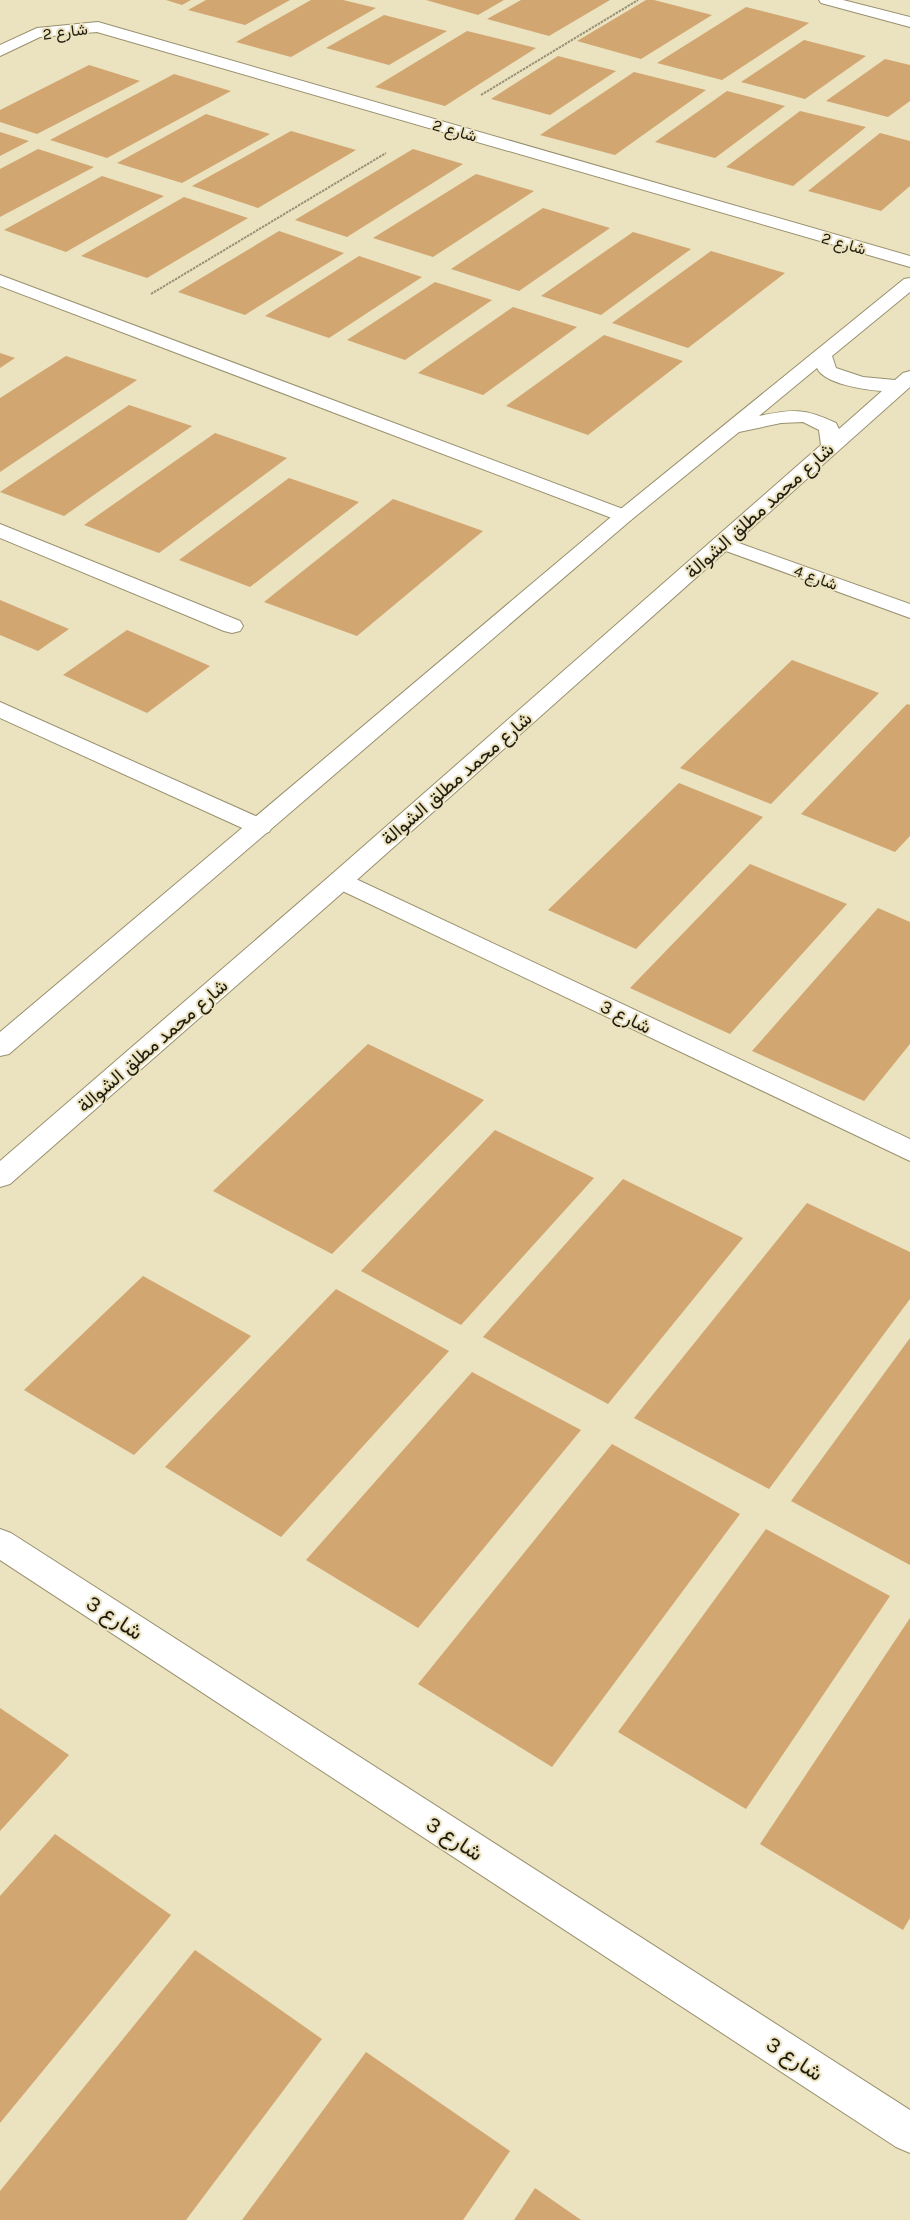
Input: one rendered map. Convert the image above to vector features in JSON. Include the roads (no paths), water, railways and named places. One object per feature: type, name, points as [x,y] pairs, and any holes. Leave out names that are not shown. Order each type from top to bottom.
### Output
[{"type":"street","points":[[826,0],[910,22]]},
{"type":"street","name":"شارع 2","points":[[0,51],[37,33],[98,27],[910,262]]},
{"type":"street","points":[[0,280],[624,516]]},
{"type":"street","points":[[0,1047],[624,516],[910,283]]},
{"type":"street","points":[[822,355],[828,371],[847,380],[872,386],[905,381]]},
{"type":"street","name":"شارع محمد مطلق الشوالة","points":[[0,1177],[341,880],[905,381]]},
{"type":"street","points":[[734,427],[781,416],[806,416],[829,427],[831,446]]},
{"type":"street","points":[[0,530],[232,626]]},
{"type":"street","points":[[0,554],[22,539]]},
{"type":"street","name":"شارع 4","points":[[722,543],[910,611]]},
{"type":"street","points":[[0,709],[260,827]]},
{"type":"street","name":"شارع 3","points":[[341,880],[910,1152]]},
{"type":"street","name":"شارع 3","points":[[0,1543],[910,2133]]}]
